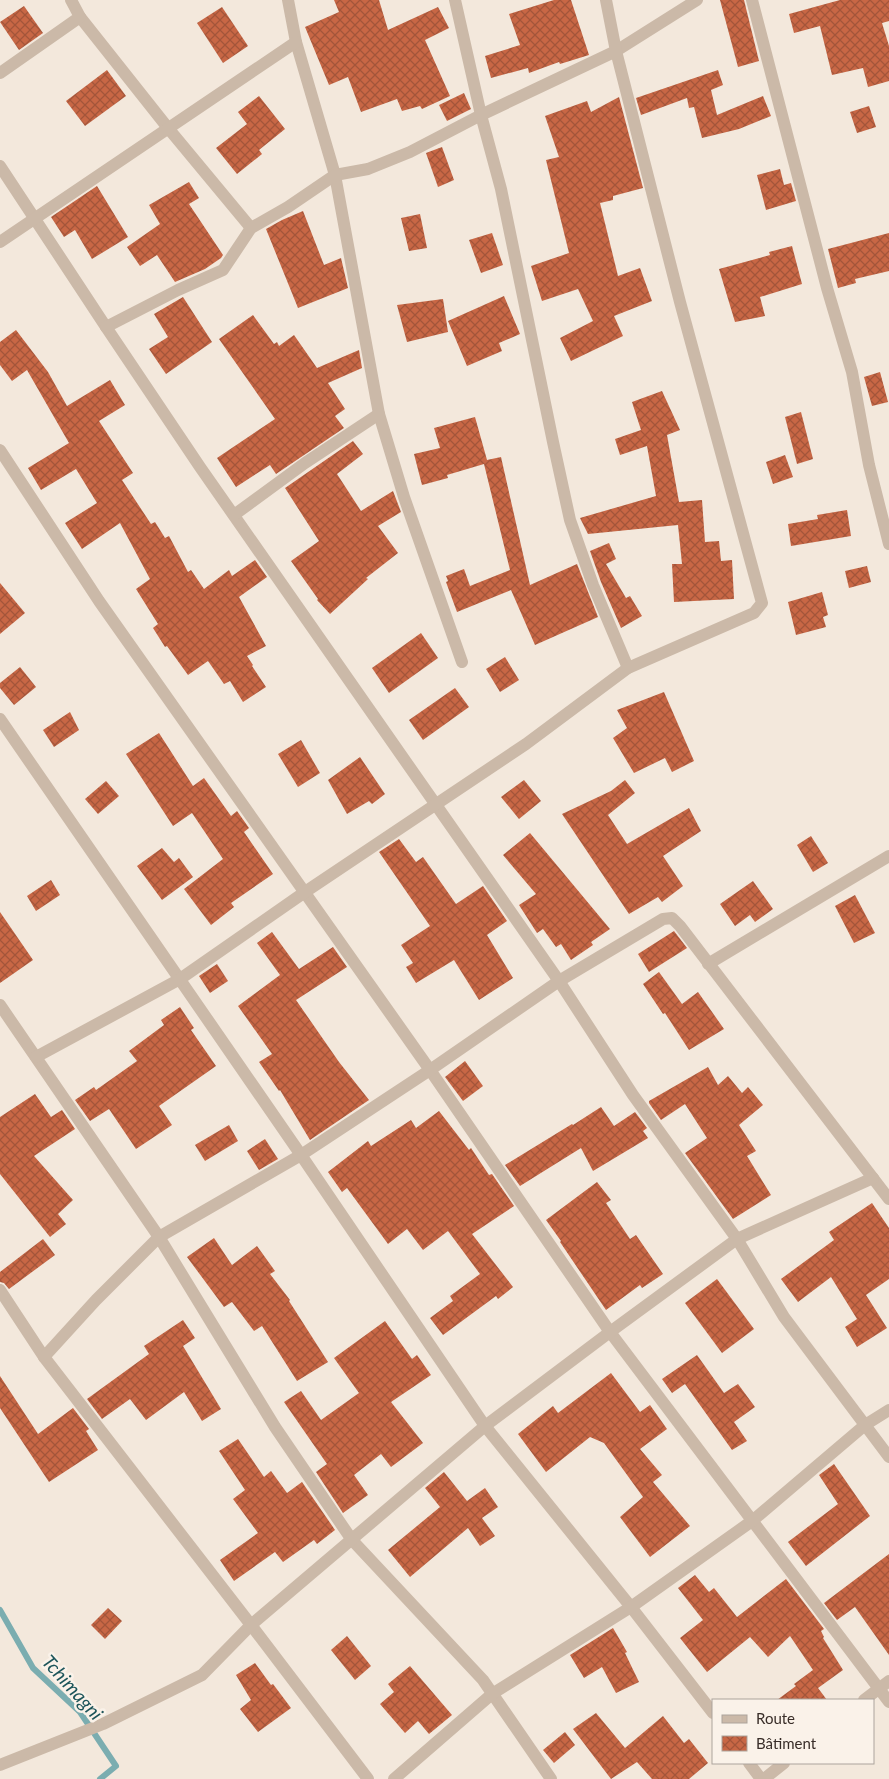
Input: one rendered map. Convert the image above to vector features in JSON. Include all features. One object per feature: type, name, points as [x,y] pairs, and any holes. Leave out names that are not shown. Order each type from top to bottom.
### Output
[{"type":"street","points":[[71,0],[80,17],[250,228]]},
{"type":"street","points":[[288,0],[296,42],[335,175],[380,414],[404,496],[462,662]]},
{"type":"street","points":[[454,0],[481,115],[501,189],[570,520],[593,585],[628,668]]},
{"type":"street","points":[[36,1057],[180,979],[304,892],[526,744],[628,668],[754,613],[762,603],[680,302],[616,51],[606,0]]},
{"type":"street","points":[[106,327],[178,290],[223,270],[250,228],[288,207],[335,175],[368,169],[410,152],[481,115],[616,51],[698,0]]},
{"type":"street","points":[[752,0],[827,288],[852,372],[869,465],[889,544]]},
{"type":"street","points":[[0,73],[80,17]]},
{"type":"street","points":[[0,242],[296,42]]},
{"type":"street","points":[[0,166],[106,327],[234,515],[559,982],[633,1095],[737,1239],[784,1317],[889,1457]]},
{"type":"street","points":[[234,515],[305,463],[380,414]]},
{"type":"street","points":[[0,450],[99,601],[430,1070],[610,1332],[752,1521],[884,1685],[889,1702]]},
{"type":"street","points":[[0,719],[485,1426],[631,1607],[712,1712]]},
{"type":"street","points":[[708,964],[889,856]]},
{"type":"street","points":[[44,1357],[96,1300],[159,1237],[301,1156],[559,982],[663,919],[672,918],[889,1199]]},
{"type":"street","points":[[0,1005],[159,1237],[275,1427],[352,1540],[483,1680],[551,1779]]},
{"type":"street","points":[[0,1765],[103,1724],[202,1675],[251,1625],[485,1426],[610,1332],[737,1239],[873,1178]]},
{"type":"street","points":[[0,1290],[44,1357],[368,1779]]},
{"type":"street","points":[[394,1779],[492,1694],[631,1607],[752,1521],[865,1425],[889,1410]]},
{"type":"street","points":[[865,1699],[884,1685]]},
{"type":"street","points":[[750,1764],[762,1779],[783,1764]]},
{"type":"building","points":[[334,0],[379,0],[388,30],[438,7],[449,28],[425,40],[450,96],[422,109],[420,106],[402,111],[397,99],[361,112],[348,77],[329,85],[305,27],[339,12]]},
{"type":"building","points":[[554,0],[571,0],[589,55],[560,64],[559,62],[529,73],[528,68],[491,78],[485,56],[520,45],[509,14]]},
{"type":"building","points":[[720,0],[744,0],[759,61],[738,67]]},
{"type":"building","points":[[840,0],[889,0],[889,21],[882,23],[889,46],[889,81],[868,87],[863,68],[832,75],[820,26],[794,33],[789,14]]},
{"type":"building","points":[[24,6],[43,33],[19,50],[0,22]]},
{"type":"building","points":[[222,7],[248,46],[223,63],[197,23]]},
{"type":"building","points":[[107,70],[126,96],[85,126],[66,101]]},
{"type":"building","points":[[718,70],[723,85],[711,90],[717,115],[763,96],[771,116],[739,129],[702,138],[694,107],[689,108],[687,98],[641,115],[636,98]]},
{"type":"building","points":[[464,93],[471,109],[447,121],[439,105]]},
{"type":"building","points":[[259,96],[285,129],[259,150],[262,154],[237,174],[216,148],[247,124],[238,112]]},
{"type":"building","points":[[619,97],[643,188],[613,196],[613,200],[600,203],[618,276],[640,268],[652,301],[614,316],[623,336],[571,361],[560,338],[593,321],[578,289],[542,301],[531,266],[569,253],[546,160],[559,157],[545,116],[587,101],[591,112]]},
{"type":"building","points":[[869,106],[876,127],[857,133],[850,112]]},
{"type":"building","points":[[442,147],[454,180],[438,187],[426,153]]},
{"type":"building","points":[[780,169],[784,185],[791,183],[796,201],[766,210],[757,175]]},
{"type":"building","points":[[189,182],[199,198],[189,204],[223,255],[205,269],[175,282],[157,255],[140,266],[127,247],[160,224],[149,205]]},
{"type":"building","points":[[97,186],[128,237],[92,259],[75,230],[64,237],[51,217]]},
{"type":"building","points":[[303,211],[324,265],[341,258],[348,288],[298,308],[266,229]]},
{"type":"building","points":[[420,214],[427,248],[409,251],[401,218]]},
{"type":"building","points":[[492,233],[503,265],[481,273],[469,240]]},
{"type":"building","points":[[889,233],[889,271],[855,279],[856,283],[838,288],[828,249]]},
{"type":"building","points":[[792,246],[802,284],[760,297],[765,316],[735,322],[719,269],[770,255],[769,252]]},
{"type":"building","points":[[504,296],[520,334],[499,343],[502,351],[467,366],[448,321]]},
{"type":"building","points":[[183,297],[212,342],[166,374],[149,349],[168,337],[154,314]]},
{"type":"building","points":[[443,299],[448,332],[407,342],[397,305]]},
{"type":"building","points":[[253,315],[274,344],[277,342],[279,346],[294,335],[317,368],[359,350],[362,368],[328,383],[345,409],[335,416],[344,428],[276,474],[270,465],[236,487],[217,458],[275,419],[219,339]]},
{"type":"building","points":[[16,330],[48,372],[67,406],[110,380],[125,405],[99,421],[133,473],[122,480],[151,524],[155,522],[165,538],[169,536],[188,572],[191,570],[204,589],[229,570],[232,576],[255,560],[267,577],[239,597],[266,646],[247,656],[266,687],[243,702],[230,681],[224,684],[208,661],[188,675],[167,646],[165,647],[153,628],[158,624],[136,589],[150,579],[120,523],[82,549],[65,523],[97,503],[76,469],[41,490],[28,468],[69,443],[27,370],[12,381],[0,365],[0,342]]},
{"type":"building","points":[[880,372],[888,402],[872,406],[864,377]]},
{"type":"building","points":[[662,391],[680,430],[667,435],[679,502],[702,500],[705,542],[719,541],[721,561],[732,560],[734,599],[674,602],[672,564],[682,564],[678,525],[588,534],[580,518],[656,496],[647,446],[620,455],[615,439],[641,430],[632,402]]},
{"type":"building","points":[[801,412],[813,459],[797,464],[785,417]]},
{"type":"building","points":[[475,417],[487,460],[501,457],[530,585],[577,564],[598,617],[535,645],[511,590],[457,612],[446,582],[448,581],[446,576],[464,569],[470,586],[510,570],[484,464],[447,475],[448,478],[422,485],[414,454],[440,448],[434,428]]},
{"type":"building","points":[[353,441],[363,454],[337,474],[361,511],[393,491],[401,512],[378,526],[398,553],[366,578],[368,579],[330,614],[317,600],[291,561],[319,541],[285,488]]},
{"type":"building","points":[[785,455],[793,477],[773,484],[766,462]]},
{"type":"building","points":[[847,510],[851,536],[791,546],[788,524],[818,519],[817,515]]},
{"type":"building","points":[[609,543],[616,559],[606,564],[626,598],[630,596],[642,616],[621,628],[590,551]]},
{"type":"building","points":[[867,566],[871,582],[849,588],[845,571]]},
{"type":"building","points":[[0,583],[25,613],[0,634]]},
{"type":"building","points":[[822,592],[828,615],[823,617],[826,627],[796,635],[788,602]]},
{"type":"building","points":[[421,633],[438,658],[389,693],[372,668]]},
{"type":"building","points":[[505,657],[519,680],[500,692],[486,669]]},
{"type":"building","points":[[20,667],[36,687],[14,705],[0,688],[0,683]]},
{"type":"building","points":[[455,688],[469,707],[423,740],[409,720]]},
{"type":"building","points":[[664,692],[694,761],[672,772],[665,758],[634,773],[613,738],[627,728],[617,710]]},
{"type":"building","points":[[70,712],[79,730],[54,747],[43,730]]},
{"type":"building","points":[[159,733],[193,786],[204,778],[231,816],[237,811],[249,828],[244,832],[273,874],[231,903],[234,907],[211,925],[184,889],[223,859],[192,813],[173,826],[126,754]]},
{"type":"building","points":[[301,740],[320,773],[298,787],[278,754]]},
{"type":"building","points":[[360,757],[385,794],[372,804],[369,801],[347,814],[328,780]]},
{"type":"building","points":[[524,780],[541,801],[519,819],[501,797]]},
{"type":"building","points":[[625,780],[635,793],[608,815],[627,844],[689,808],[701,831],[663,856],[683,886],[662,902],[658,897],[629,914],[562,814],[611,791]]},
{"type":"building","points":[[106,781],[119,796],[98,814],[85,799]]},
{"type":"building","points":[[530,833],[610,929],[591,942],[593,945],[571,960],[561,944],[556,947],[543,929],[537,933],[519,905],[536,894],[503,855]]},
{"type":"building","points":[[811,836],[828,863],[813,872],[797,845]]},
{"type":"building","points":[[399,839],[416,862],[423,857],[456,904],[483,886],[507,921],[487,935],[513,978],[479,1000],[454,960],[416,983],[406,967],[413,963],[401,945],[430,926],[379,852]]},
{"type":"building","points":[[162,848],[174,862],[179,858],[193,877],[162,900],[137,866]]},
{"type":"building","points":[[51,880],[60,895],[36,911],[27,896]]},
{"type":"building","points":[[753,881],[773,909],[755,922],[750,915],[735,926],[720,904]]},
{"type":"building","points":[[855,895],[875,933],[854,943],[835,906]]},
{"type":"building","points":[[0,912],[33,960],[0,983]]},
{"type":"building","points":[[674,931],[687,948],[649,972],[638,954]]},
{"type":"building","points":[[272,932],[299,969],[333,947],[347,967],[296,1000],[339,1062],[369,1100],[310,1140],[280,1090],[259,1062],[272,1054],[238,1006],[280,975],[257,943]]},
{"type":"building","points":[[217,964],[228,981],[210,993],[199,976]]},
{"type":"building","points":[[659,972],[682,1004],[698,992],[724,1029],[689,1050],[643,984]]},
{"type":"building","points":[[180,1007],[194,1028],[191,1030],[216,1066],[159,1106],[172,1125],[136,1149],[109,1109],[90,1121],[75,1100],[94,1087],[96,1090],[137,1061],[129,1051],[164,1025],[161,1020]]},
{"type":"building","points":[[465,1061],[483,1086],[463,1101],[445,1077]]},
{"type":"building","points":[[708,1067],[718,1085],[728,1076],[742,1093],[748,1087],[763,1105],[739,1125],[756,1151],[747,1156],[771,1195],[733,1219],[685,1153],[707,1138],[685,1104],[661,1120],[649,1103],[649,1101]]},
{"type":"building","points":[[35,1094],[51,1117],[62,1110],[75,1129],[34,1156],[73,1200],[58,1214],[66,1224],[50,1237],[0,1174],[0,1117]]},
{"type":"building","points":[[601,1107],[614,1126],[635,1112],[647,1128],[643,1131],[648,1138],[593,1171],[581,1148],[520,1186],[505,1165]]},
{"type":"building","points":[[439,1111],[469,1150],[471,1148],[489,1175],[492,1174],[514,1206],[472,1234],[513,1287],[498,1299],[496,1296],[443,1335],[430,1318],[453,1301],[450,1296],[480,1274],[448,1231],[423,1250],[407,1229],[388,1244],[347,1188],[342,1192],[328,1172],[368,1141],[371,1146],[411,1120],[416,1128]]},
{"type":"building","points":[[229,1125],[238,1141],[205,1161],[195,1145]]},
{"type":"building","points":[[265,1139],[278,1159],[259,1170],[247,1151]]},
{"type":"building","points":[[597,1182],[611,1200],[606,1203],[630,1239],[636,1235],[663,1274],[642,1288],[640,1285],[606,1310],[546,1220]]},
{"type":"building","points":[[872,1203],[889,1228],[889,1279],[866,1295],[887,1328],[857,1347],[845,1327],[857,1319],[831,1277],[798,1302],[781,1279],[834,1240],[829,1232]]},
{"type":"building","points":[[214,1238],[232,1265],[257,1246],[275,1271],[270,1274],[290,1300],[328,1362],[297,1381],[262,1326],[254,1331],[232,1302],[224,1307],[187,1257]]},
{"type":"building","points":[[43,1239],[55,1255],[9,1289],[4,1283],[0,1282],[0,1272]]},
{"type":"building","points":[[717,1279],[754,1329],[722,1353],[685,1303]]},
{"type":"building","points":[[183,1320],[195,1338],[183,1346],[221,1409],[202,1421],[184,1392],[146,1420],[130,1399],[102,1419],[87,1399],[149,1354],[144,1346]]},
{"type":"building","points":[[385,1321],[412,1359],[417,1355],[431,1375],[391,1402],[423,1443],[391,1467],[381,1454],[354,1475],[368,1495],[343,1513],[316,1472],[327,1464],[284,1402],[301,1391],[321,1420],[359,1393],[334,1358]]},
{"type":"building","points":[[697,1355],[724,1393],[738,1384],[755,1407],[734,1422],[747,1441],[732,1450],[685,1384],[672,1393],[662,1379]]},
{"type":"building","points":[[611,1373],[640,1412],[650,1405],[667,1429],[640,1449],[662,1475],[653,1482],[690,1526],[650,1557],[620,1517],[643,1497],[604,1443],[590,1437],[546,1472],[518,1434],[553,1406],[558,1413]]},
{"type":"building","points":[[0,1376],[38,1434],[73,1408],[89,1429],[86,1431],[98,1450],[49,1482],[0,1408]]},
{"type":"building","points":[[238,1439],[264,1477],[271,1471],[287,1493],[302,1482],[335,1530],[317,1544],[314,1540],[283,1562],[275,1552],[234,1581],[220,1560],[258,1533],[233,1499],[245,1490],[219,1451]]},
{"type":"building","points":[[834,1464],[870,1516],[806,1566],[788,1542],[838,1504],[819,1475]]},
{"type":"building","points":[[444,1472],[467,1501],[485,1488],[498,1507],[482,1518],[495,1536],[480,1546],[468,1528],[410,1577],[388,1550],[440,1507],[425,1488]]},
{"type":"building","points":[[889,1554],[889,1655],[855,1607],[837,1620],[824,1603]]},
{"type":"building","points":[[695,1575],[709,1592],[714,1588],[737,1617],[786,1579],[824,1629],[821,1631],[823,1638],[843,1670],[818,1688],[826,1699],[778,1699],[813,1670],[790,1636],[768,1657],[750,1637],[707,1672],[680,1638],[703,1620],[678,1588]]},
{"type":"building","points":[[108,1608],[122,1621],[105,1639],[91,1625]]},
{"type":"building","points":[[613,1628],[627,1652],[625,1653],[639,1682],[616,1693],[602,1667],[584,1678],[570,1655]]},
{"type":"building","points":[[347,1636],[371,1666],[355,1680],[331,1650]]},
{"type":"building","points":[[255,1663],[291,1708],[258,1732],[240,1709],[251,1700],[236,1675]]},
{"type":"building","points":[[410,1666],[452,1715],[429,1734],[418,1721],[405,1733],[380,1704],[394,1692],[388,1684]]},
{"type":"building","points":[[596,1713],[625,1748],[663,1716],[684,1743],[689,1739],[708,1763],[689,1779],[652,1779],[637,1762],[611,1779],[573,1729]]},
{"type":"building","points":[[565,1732],[575,1745],[554,1763],[543,1750]]},
{"type":"waterway","name":"Tchimagni","points":[[0,1610],[33,1668],[80,1712],[116,1766],[100,1779]]}]
